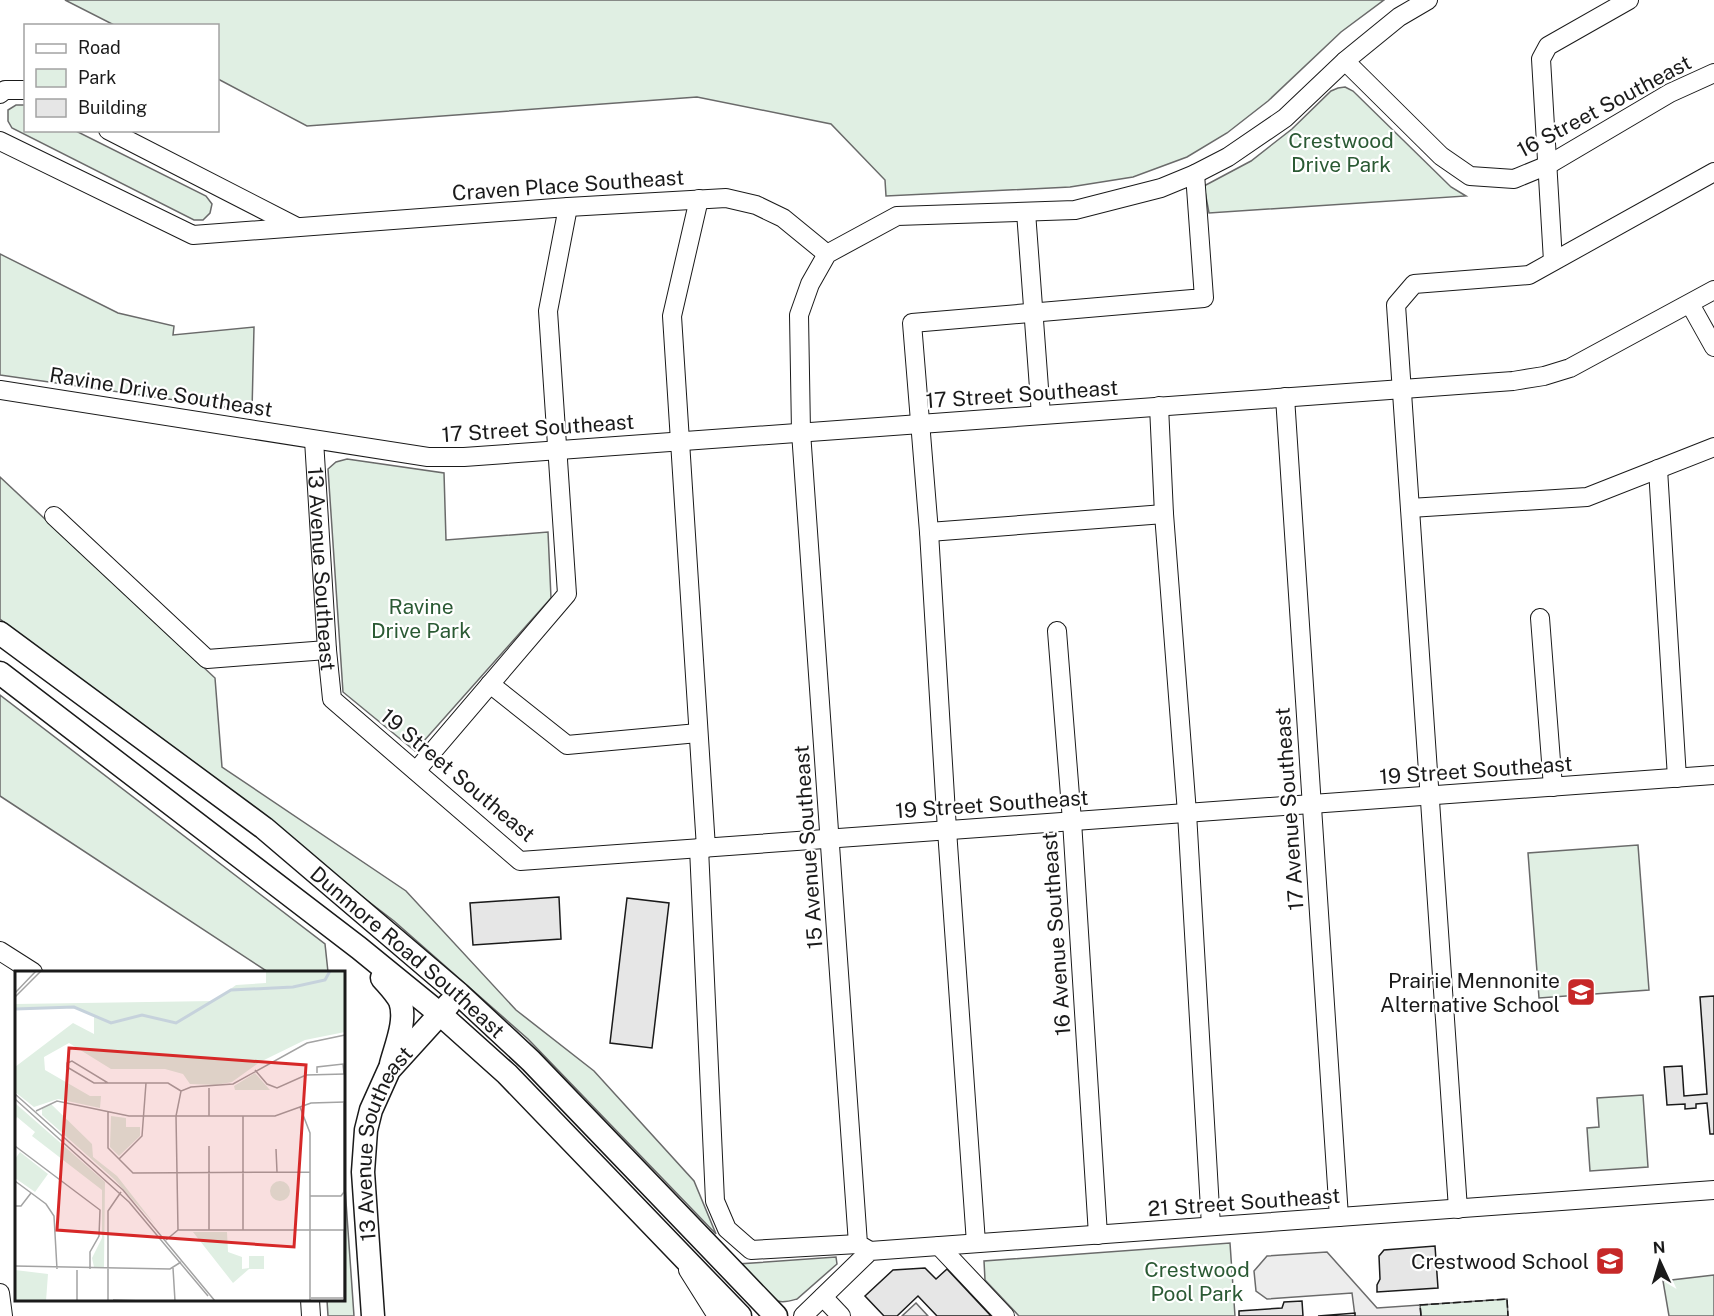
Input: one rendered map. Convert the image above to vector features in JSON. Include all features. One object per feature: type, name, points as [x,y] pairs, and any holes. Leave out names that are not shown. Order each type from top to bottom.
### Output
[{"type":"main road","name":"Dunmore Road Southeast","points":[[0,633],[264,828],[459,994],[531,1061],[776,1316]]},
{"type":"main road","name":"Dunmore Road Southeast","points":[[0,673],[359,948],[440,1014],[507,1074],[740,1316]]},
{"type":"main road","points":[[359,948],[400,1002],[401,1023],[389,1070]]},
{"type":"main road","name":"13 Avenue Southeast","points":[[373,1316],[363,1172],[363,1151],[371,1110],[389,1070],[459,994]]},
{"type":"street","points":[[827,254],[897,216],[1075,210],[1161,188],[1195,174],[1228,158],[1285,118],[1345,61],[1399,17],[1428,0]]},
{"type":"street","points":[[1553,261],[1541,59],[1548,46],[1629,0]]},
{"type":"street","name":"16 Street Southeast","points":[[1345,61],[1441,156],[1470,176],[1514,179],[1548,165],[1670,93],[1714,73]]},
{"type":"street","points":[[0,94],[5,90],[24,90]]},
{"type":"street","points":[[112,132],[296,226]]},
{"type":"street","name":"Craven Place Southeast","points":[[0,141],[193,235],[568,207],[726,198],[756,205],[783,218],[827,254]]},
{"type":"street","points":[[1458,1209],[1396,305],[1414,284],[1529,275],[1714,172]]},
{"type":"street","points":[[976,1244],[929,532],[912,323],[1204,298],[1195,174]]},
{"type":"street","name":"21 Street Southeast","points":[[699,199],[672,316],[698,733],[715,1201],[727,1228],[751,1251],[939,1246],[1714,1190]]},
{"type":"street","points":[[416,771],[567,594],[548,311],[568,207]]},
{"type":"street","points":[[1026,212],[1041,415]]},
{"type":"street","name":"15 Avenue Southeast","points":[[827,254],[810,284],[799,315],[801,432],[830,839],[864,1248]]},
{"type":"street","name":"17 Street Southeast","points":[[314,440],[428,457],[464,457],[1513,381],[1544,376],[1570,368],[1714,290]]},
{"type":"street","points":[[1690,304],[1714,346]]},
{"type":"street","name":"Ravine Drive Southeast","points":[[0,390],[314,440]]},
{"type":"street","name":"17 Avenue Southeast","points":[[1285,397],[1339,1217]]},
{"type":"street","points":[[1159,406],[1164,514],[1187,813],[1211,1227]]},
{"type":"street","name":"13 Avenue Southeast","points":[[314,440],[332,699]]},
{"type":"street","points":[[1410,508],[1587,496],[1714,447]]},
{"type":"street","points":[[1658,469],[1677,778]]},
{"type":"street","points":[[929,532],[1164,514]]},
{"type":"street","points":[[54,516],[207,658],[327,650]]},
{"type":"street","points":[[1540,618],[1553,787]]},
{"type":"street","name":"16 Avenue Southeast","points":[[1057,631],[1072,821],[1098,1235]]},
{"type":"street","points":[[490,684],[567,745],[698,733]]},
{"type":"street","name":"19 Street Southeast","points":[[332,699],[520,861],[1714,775]]},
{"type":"street","points":[[0,951],[31,971]]},
{"type":"street","points":[[939,1246],[1005,1316]]},
{"type":"street","points":[[675,1248],[717,1316]]},
{"type":"street","points":[[803,1316],[823,1297],[864,1248]]},
{"type":"street","points":[[0,1293],[3,1316]]},
{"type":"street","points":[[823,1297],[841,1316]]},
{"type":"street","points":[[310,1301],[311,1316]]},
{"type":"green space","points":[[65,0],[1384,0],[1341,32],[1268,101],[1227,133],[1187,157],[1133,177],[1070,187],[886,196],[885,180],[831,124],[697,97],[307,126],[219,80],[219,24],[112,24]]},
{"type":"green space","name":"Crestwood Drive Park","points":[[1345,87],[1353,91],[1451,187],[1466,196],[1209,213],[1204,186],[1251,161],[1292,129],[1331,91]]},
{"type":"green space","points":[[16,105],[24,105],[24,132],[78,132],[206,196],[212,204],[210,213],[203,220],[194,220],[12,128],[8,121],[8,110]]},
{"type":"green space","points":[[0,254],[118,313],[174,326],[173,335],[254,327],[252,411],[0,375]]},
{"type":"green space","name":"Ravine Drive Park","points":[[347,459],[444,473],[446,540],[548,532],[551,598],[415,751],[343,692],[328,469],[336,462]]},
{"type":"green space","points":[[0,477],[215,678],[222,767],[406,891],[516,1010],[594,1071],[694,1181],[716,1234],[528,1039],[394,921],[0,619]]},
{"type":"green space","points":[[0,695],[325,944],[328,971],[266,971],[0,796]]},
{"type":"green space","points":[[1638,845],[1649,990],[1539,998],[1528,853]]},
{"type":"green space","points":[[1643,1095],[1648,1167],[1590,1171],[1587,1128],[1599,1127],[1597,1098]]},
{"type":"green space","points":[[345,1187],[354,1316],[328,1316],[327,1301],[345,1301]]},
{"type":"green space","name":"Crestwood Pool Park","points":[[1230,1243],[1235,1316],[1019,1316],[985,1280],[984,1261]]},
{"type":"green space","points":[[836,1257],[837,1264],[797,1299],[785,1302],[768,1295],[738,1264]]},
{"type":"green space","points":[[1714,1275],[1714,1316],[1669,1316],[1663,1281]]},
{"type":"green space","points":[[1507,1299],[1508,1316],[1421,1316],[1420,1305]]},
{"type":"shaded area","points":[[1327,1252],[1377,1308],[1420,1305],[1421,1316],[1355,1316],[1352,1293],[1267,1299],[1256,1291],[1254,1271],[1267,1256]]},
{"type":"shaded area","points":[[916,1303],[928,1316],[902,1316]]},
{"type":"building","points":[[559,897],[561,939],[473,945],[470,903]]},
{"type":"building","points":[[627,898],[669,903],[652,1048],[610,1043]]},
{"type":"building","points":[[1714,996],[1714,1134],[1710,1134],[1707,1103],[1696,1104],[1696,1108],[1685,1109],[1685,1104],[1667,1105],[1664,1067],[1682,1066],[1684,1096],[1707,1094],[1700,997]]},
{"type":"building","points":[[1435,1246],[1438,1288],[1377,1292],[1380,1279],[1379,1256],[1384,1250]]},
{"type":"building","points":[[925,1268],[936,1279],[947,1269],[991,1316],[937,1316],[918,1296],[897,1316],[884,1316],[865,1296],[893,1270]]},
{"type":"building","points":[[1302,1301],[1303,1316],[1239,1316],[1239,1311],[1282,1308],[1284,1302]]},
{"type":"building","points":[[1355,1313],[1355,1316],[1318,1316]]},
{"type":"fence","points":[[1421,1316],[1420,1305],[1507,1299],[1508,1316]]},
{"type":"place","name":"Prairie Mennonite Alternative School","points":[[1581,992]]},
{"type":"place","name":"Crestwood School","points":[[1610,1261]]}]
